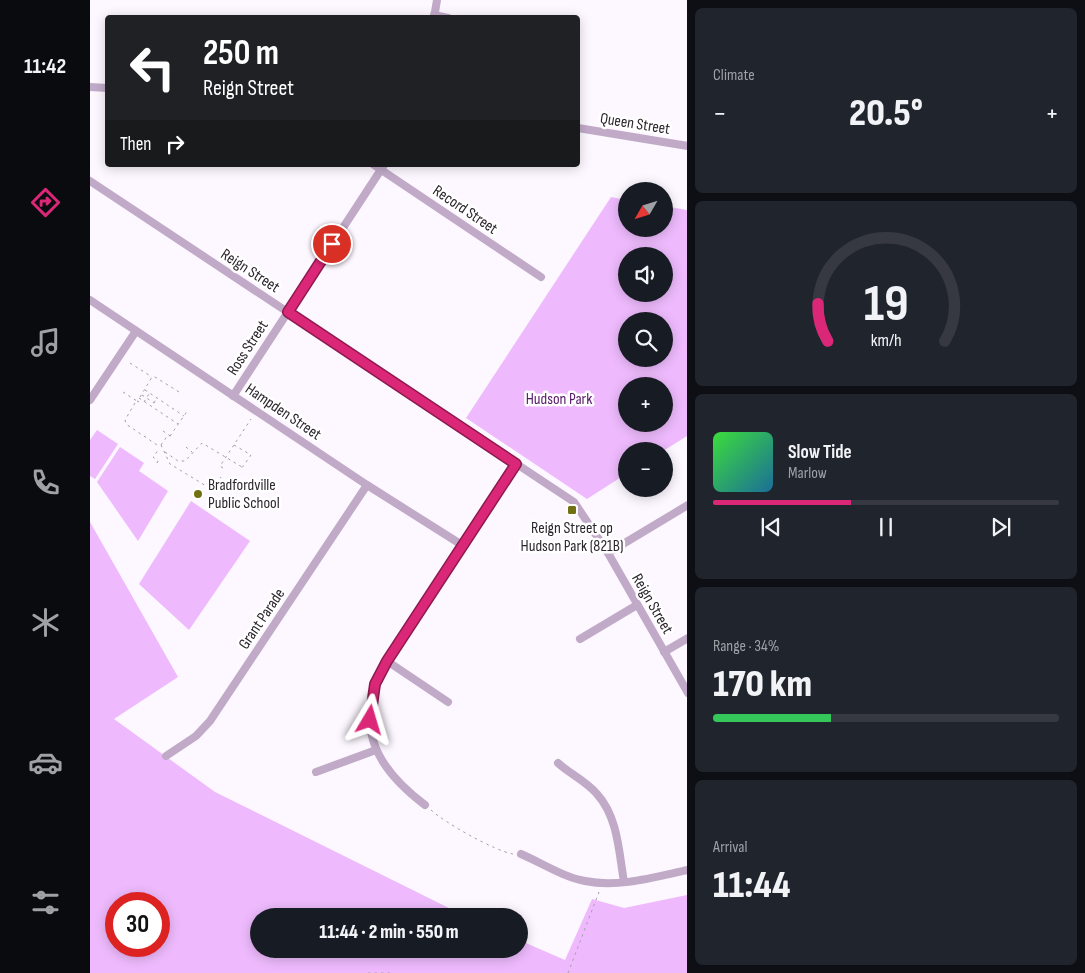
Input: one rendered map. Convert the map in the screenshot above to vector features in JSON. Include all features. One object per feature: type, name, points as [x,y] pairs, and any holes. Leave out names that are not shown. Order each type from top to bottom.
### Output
[{"type":"street","points":[[434,15],[437,0]]},
{"type":"street","points":[[90,87],[105,88]]},
{"type":"street","name":"Queen Street","points":[[580,128],[687,146]]},
{"type":"street","name":"Record Street","points":[[380,167],[541,277]]},
{"type":"street","name":"Ross Street","points":[[233,396],[380,167]]},
{"type":"street","name":"Reign Street","points":[[90,181],[574,502],[608,553],[687,691]]},
{"type":"street","name":"Hampden Street","points":[[90,300],[367,485],[462,545]]},
{"type":"street","points":[[90,400],[136,330]]},
{"type":"street","points":[[425,805],[396,780],[376,750],[370,720],[370,704],[375,684],[387,661],[516,464]]},
{"type":"street","name":"Grant Parade","points":[[166,756],[196,736],[210,721],[367,485]]},
{"type":"street","points":[[608,553],[687,506]]},
{"type":"street","points":[[580,640],[637,605]]},
{"type":"street","points":[[664,652],[687,639]]},
{"type":"street","points":[[387,661],[448,702]]},
{"type":"street","points":[[316,772],[376,750]]},
{"type":"street","points":[[558,763],[586,783],[605,804],[614,827],[624,882]]},
{"type":"street","points":[[522,854],[583,881],[602,884],[624,882],[687,870]]},
{"type":"path","points":[[130,362],[179,392]]},
{"type":"path","points":[[140,396],[152,377]]},
{"type":"path","points":[[144,390],[184,416]]},
{"type":"path","points":[[123,392],[137,402],[125,420],[127,425],[136,433],[161,446],[178,461],[185,461],[202,442],[242,468],[251,455],[234,445]]},
{"type":"path","points":[[144,401],[149,393]]},
{"type":"path","points":[[140,396],[154,403]]},
{"type":"path","points":[[140,396],[144,401],[178,424]]},
{"type":"path","points":[[152,406],[157,398]]},
{"type":"path","points":[[157,463],[158,461],[153,457],[188,410]]},
{"type":"path","points":[[223,468],[220,466],[251,419]]},
{"type":"path","points":[[163,431],[173,438]]},
{"type":"path","points":[[186,447],[192,452]]},
{"type":"path","points":[[166,452],[170,464],[216,492]]},
{"type":"path","points":[[213,490],[221,477]]},
{"type":"path","points":[[425,805],[439,818],[480,840],[510,854],[522,854]]},
{"type":"path","points":[[568,973],[602,884]]},
{"type":"path","points":[[368,973],[394,973]]},
{"type":"green space","name":"Hudson Park","points":[[611,197],[618,198],[618,238],[672,238],[673,208],[687,210],[687,436],[673,445],[673,442],[618,442],[618,479],[587,499],[466,418]]},
{"type":"green space","points":[[97,430],[118,444],[95,479],[90,476],[90,440]]},
{"type":"green space","points":[[120,447],[144,463],[139,471],[168,491],[138,541],[97,482]]},
{"type":"green space","points":[[191,501],[250,541],[189,630],[139,584]]},
{"type":"green space","points":[[90,522],[178,677],[114,719],[215,792],[449,908],[250,908],[250,958],[528,958],[528,944],[565,960],[592,899],[624,908],[687,895],[687,973],[90,973]]},
{"type":"place","name":"Bradfordville Public School","points":[[198,494]]},
{"type":"place","name":"Reign Street op Hudson Park (821B)","points":[[572,510]]},
{"type":"route","points":[[332,244],[288,312],[516,464],[387,661],[375,684],[370,704],[370,720]]}]
